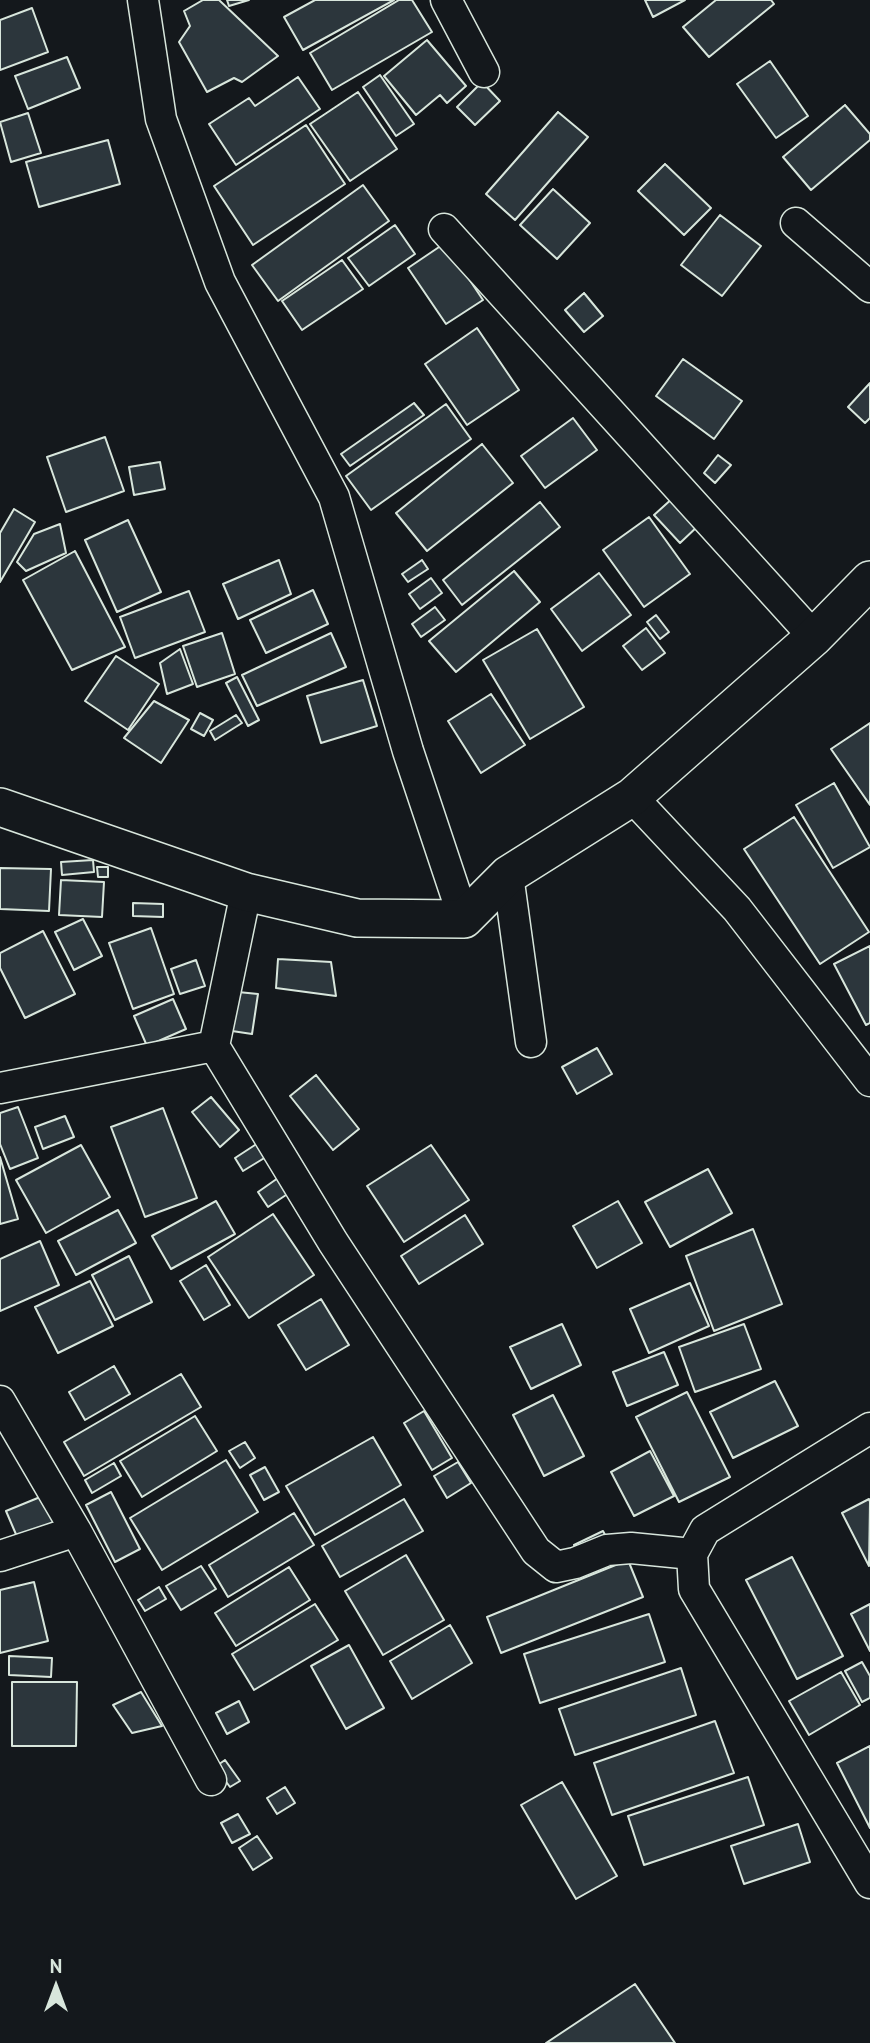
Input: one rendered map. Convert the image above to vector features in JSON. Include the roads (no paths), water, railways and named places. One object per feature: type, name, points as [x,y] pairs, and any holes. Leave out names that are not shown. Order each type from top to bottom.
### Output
[{"type":"street","points":[[143,0],[166,132],[220,282],[334,497],[408,751],[464,919]]},
{"type":"street","points":[[446,0],[484,72]]},
{"type":"street","points":[[796,223],[870,287]]},
{"type":"street","points":[[444,229],[814,637]]},
{"type":"street","points":[[0,807],[246,892],[357,918],[464,919],[508,875],[632,797],[814,637],[870,580]]},
{"type":"street","points":[[632,797],[737,909],[870,1081]]},
{"type":"street","points":[[508,875],[531,1042]]},
{"type":"street","points":[[246,892],[214,1046],[333,1242],[536,1551],[556,1567],[575,1563],[607,1550],[631,1548],[692,1553]]},
{"type":"street","points":[[0,1088],[214,1046]]},
{"type":"street","points":[[0,1401],[76,1531],[211,1780]]},
{"type":"street","points":[[870,1428],[705,1530],[692,1553],[694,1589],[870,1883]]},
{"type":"street","points":[[0,1556],[76,1531]]}]
